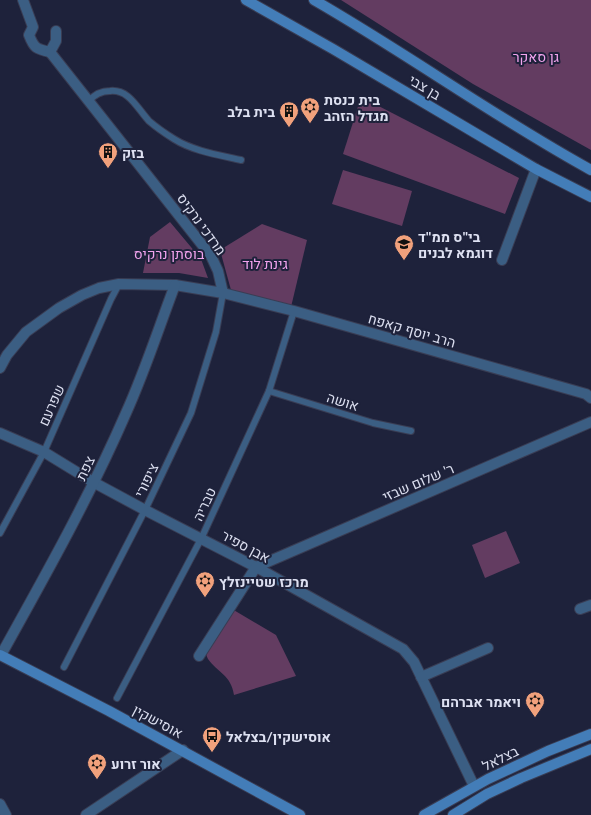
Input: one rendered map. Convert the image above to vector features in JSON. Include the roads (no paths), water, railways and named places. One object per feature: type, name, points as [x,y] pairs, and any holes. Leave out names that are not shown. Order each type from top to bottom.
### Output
[{"type":"main road","name":"בן צבי","points":[[246,0],[333,49],[536,168],[591,197]]},
{"type":"main road","name":"בן צבי","points":[[314,0],[362,27],[545,145],[591,170]]},
{"type":"main road","name":"אוסישקין","points":[[0,655],[184,750],[300,815]]},
{"type":"main road","name":"בצלאל","points":[[424,815],[474,786],[548,751],[591,734]]},
{"type":"main road","name":"בצלאל","points":[[453,815],[487,794],[520,778],[591,749]]},
{"type":"street","points":[[23,0],[34,26],[29,34],[33,44],[38,50],[50,52],[56,41],[56,31]]},
{"type":"street","name":"מרדכי נרקיס","points":[[50,52],[211,256],[218,271],[223,293]]},
{"type":"street","points":[[502,260],[536,168]]},
{"type":"street","points":[[0,368],[7,355],[26,332],[59,308],[99,288],[119,284],[175,285],[223,293]]},
{"type":"street","name":"צפת","points":[[0,655],[36,593],[94,482],[127,411],[175,285]]},
{"type":"street","name":"הרב יוסף קאפח","points":[[223,293],[294,311],[586,394],[591,398]]},
{"type":"street","name":"ר' שלום שבזי","points":[[256,567],[591,422]]},
{"type":"street","name":"אבן ספיר","points":[[0,433],[44,452],[145,510],[256,567],[403,649],[414,662],[474,786]]},
{"type":"street","points":[[199,656],[256,567]]},
{"type":"street","points":[[580,610],[591,605]]},
{"type":"street","points":[[421,677],[488,648]]},
{"type":"street","points":[[86,815],[184,750]]},
{"type":"street","points":[[0,804],[6,815]]},
{"type":"lane","points":[[88,101],[94,95],[106,91],[116,90],[125,94],[137,104],[149,121],[174,139],[208,152],[241,160]]},
{"type":"lane","name":"שפרעם","points":[[0,533],[44,452],[119,284]]},
{"type":"lane","name":"ציפורי","points":[[64,667],[145,510],[191,413],[216,332],[223,293]]},
{"type":"lane","name":"טבריה","points":[[117,698],[201,539],[269,391],[294,311]]},
{"type":"lane","name":"אושה","points":[[269,391],[373,423],[411,431]]},
{"type":"place","name":"בית כנסת מגדל הזהב","points":[[310,124]]},
{"type":"place","name":"בית בלב","points":[[289,128]]},
{"type":"place","name":"בזק","points":[[108,169]]},
{"type":"place","name":"בי\"ס ממ\"ד דוגמא לבנים","points":[[404,261]]},
{"type":"place","name":"מרכז שטיינזלץ","points":[[205,598]]},
{"type":"place","name":"ויאמר אברהם","points":[[535,718]]},
{"type":"place","name":"אוסישקין/בצלאל","points":[[212,753]]},
{"type":"place","name":"אור זרוע","points":[[97,780]]},
{"type":"park label","name":"גן סאקר","points":[[536,56]]},
{"type":"park label","name":"בוסתן נרקיס","points":[[169,253]]},
{"type":"park label","name":"גינת לוד","points":[[265,263]]}]
